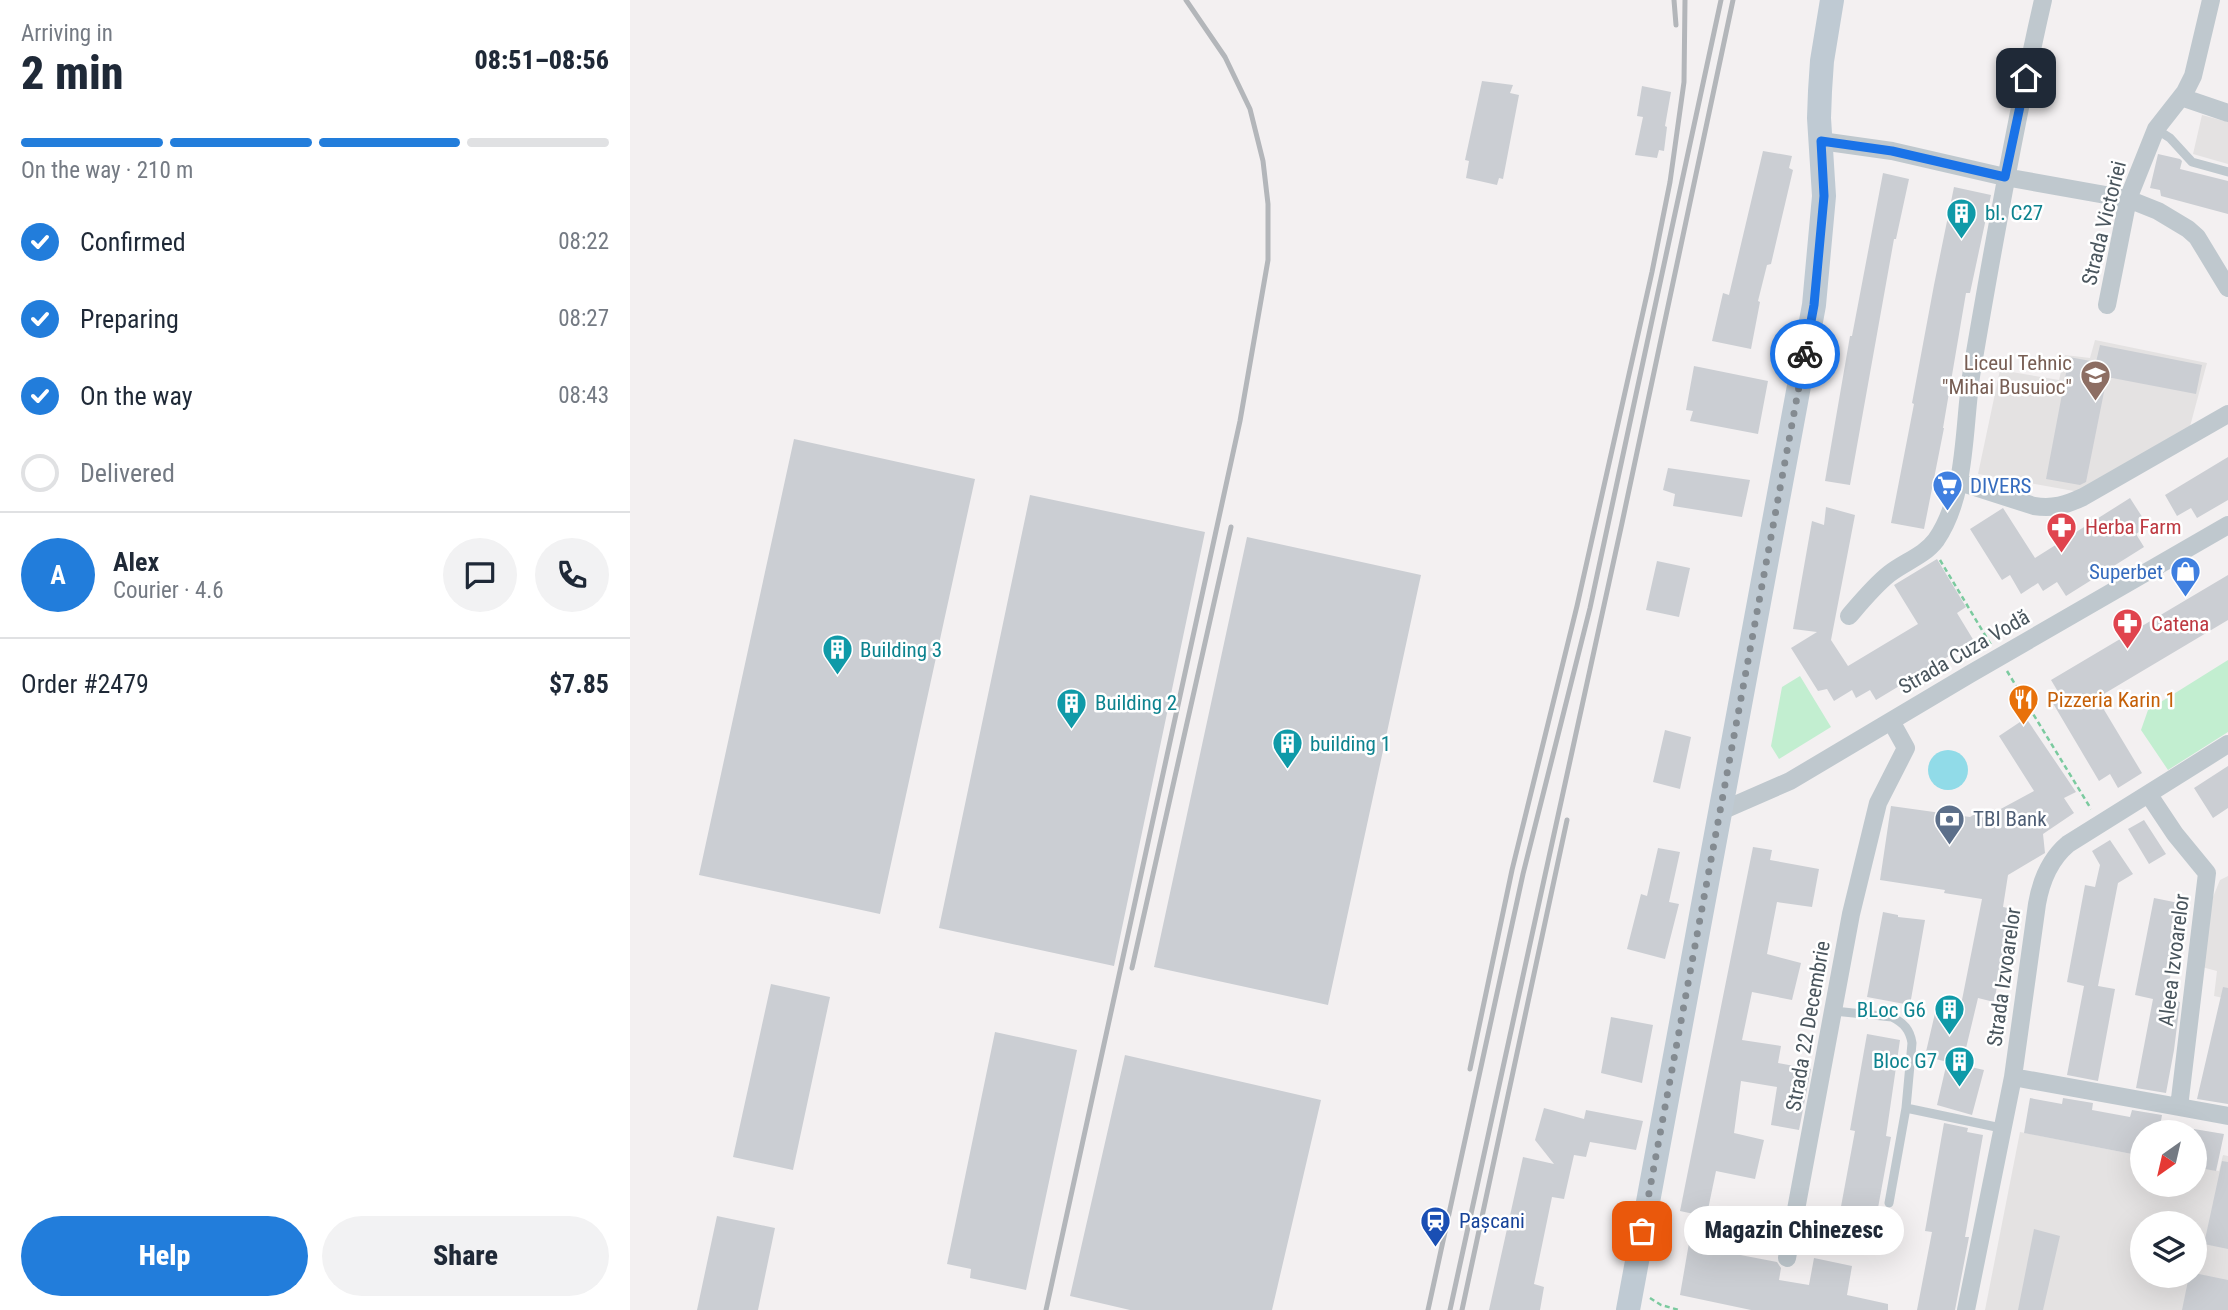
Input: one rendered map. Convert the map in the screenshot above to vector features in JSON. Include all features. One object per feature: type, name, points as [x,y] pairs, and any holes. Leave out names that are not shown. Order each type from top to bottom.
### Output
[{"type":"street","points":[[1630,1302],[1814,305],[1824,196],[1819,118],[1822,61],[1832,0]]},
{"type":"street","points":[[1849,616],[1868,593],[1890,573],[1922,553],[1935,541],[1947,519],[1959,482],[1971,373],[2005,177],[2043,0]]},
{"type":"street","name":"Strada Victoriei","points":[[2107,305],[2128,199],[2156,129],[2188,87],[2197,65],[2211,0]]},
{"type":"street","points":[[2181,97],[2228,113]]},
{"type":"street","points":[[1821,141],[1892,151],[2005,177],[2128,199],[2158,211],[2188,229],[2201,244],[2228,288]]},
{"type":"street","points":[[1959,482],[2034,506],[2059,506],[2083,497],[2228,414]]},
{"type":"street","name":"Strada Cuza Vodă","points":[[1719,812],[1790,781],[2228,525]]},
{"type":"street","name":"Strada 22 Decembrie","points":[[1787,1258],[1851,914],[1878,803],[1906,748],[1891,721]]},
{"type":"street","name":"Strada Izvoarelor","points":[[1966,1310],[2012,1077],[2040,887],[2049,867],[2059,852],[2100,823],[2228,744]]},
{"type":"street","name":"Aleea Izvoarelor","points":[[2149,795],[2175,834],[2207,873],[2179,1107]]},
{"type":"street","points":[[2012,1077],[2228,1116]]},
{"type":"lane","points":[[2156,129],[2169,138],[2192,162],[2228,172]]},
{"type":"lane","points":[[1834,1011],[1892,1017],[1911,1033],[1906,1108],[1889,1203]]},
{"type":"lane","points":[[1906,1108],[2001,1128]]},
{"type":"path","points":[[1935,541],[1935,551],[2100,823]]},
{"type":"path","points":[[1630,1302],[1651,1298],[1661,1305],[1679,1310]]},
{"type":"shaded area","points":[[2202,115],[2228,122],[2228,164],[2193,154]]},
{"type":"shaded area","name":"Liceul Tehnic \"Mihai Busuioc\"","points":[[2095,340],[2207,363],[2188,434],[2085,493],[1978,474],[2000,370],[2059,380],[2065,355],[2090,358]]},
{"type":"shaded area","points":[[2228,876],[2228,999],[2214,996],[2217,971],[2202,967],[2213,897],[2220,880]]},
{"type":"shaded area","points":[[2020,1132],[2130,1154],[2130,1197],[2207,1197],[2207,1169],[2219,1171],[2223,1155],[2228,1156],[2228,1310],[1985,1310]]},
{"type":"green space","points":[[2228,660],[2228,732],[2168,770],[2141,730],[2148,710]]},
{"type":"green space","points":[[1800,676],[1831,727],[1779,759],[1771,746],[1782,687]]},
{"type":"water","points":[[1948,750],[1956,751],[1962,756],[1967,762],[1967,778],[1962,784],[1956,789],[1948,790],[1940,789],[1934,784],[1929,778],[1928,770],[1929,762],[1934,756],[1940,751]]},
{"type":"building","points":[[1482,81],[1513,85],[1510,93],[1519,95],[1503,179],[1499,178],[1497,185],[1466,178],[1469,161],[1465,160]]},
{"type":"building","points":[[1642,86],[1671,92],[1664,151],[1659,150],[1657,158],[1635,155],[1643,117],[1637,116]]},
{"type":"building","points":[[1763,151],[1792,156],[1789,168],[1793,170],[1771,264],[1767,265],[1758,301],[1760,302],[1751,349],[1712,341],[1723,293],[1729,295]]},
{"type":"building","points":[[2158,154],[2180,159],[2180,169],[2228,181],[2228,214],[2161,196],[2160,190],[2150,188]]},
{"type":"building","points":[[1883,173],[1909,179],[1894,239],[1850,485],[1825,481],[1850,336]]},
{"type":"building","points":[[1954,187],[1991,195],[1970,293],[1966,293],[1924,529],[1891,523]]},
{"type":"building","points":[[2100,345],[2202,365],[2196,394],[2107,377],[2086,482],[2080,485],[2046,479],[2069,357],[2096,362]]},
{"type":"building","points":[[1694,366],[1768,381],[1758,434],[1690,421],[1693,411],[1686,410]]},
{"type":"building","name":"Building 3","points":[[794,439],[975,479],[880,914],[699,875]]},
{"type":"building","points":[[2228,457],[2228,500],[2197,518],[2191,508],[2177,516],[2165,495]]},
{"type":"building","points":[[1668,468],[1750,480],[1742,517],[1673,506],[1675,494],[1663,490]]},
{"type":"building","name":"Building 2","points":[[1030,495],[1205,532],[1114,966],[939,928]]},
{"type":"building","points":[[2130,498],[2148,526],[2136,534],[2144,547],[2066,596],[2057,582],[2043,591],[2038,583],[2021,594],[2010,575],[2002,580],[1970,529],[2003,508],[2035,558]]},
{"type":"building","points":[[1826,507],[1855,515],[1831,640],[1848,666],[1918,624],[1894,585],[1937,559],[1966,607],[1957,613],[1974,641],[1876,700],[1870,690],[1856,698],[1852,690],[1834,701],[1827,689],[1818,691],[1791,648],[1817,632],[1793,629],[1812,521],[1824,525]]},
{"type":"building","name":"building 1","points":[[1247,537],[1421,575],[1328,1005],[1154,967]]},
{"type":"building","points":[[1657,561],[1690,568],[1679,617],[1646,610]]},
{"type":"building","points":[[2228,575],[2228,620],[2097,698],[2142,773],[2118,788],[2110,774],[2099,781],[2051,700],[2060,695],[2051,680]]},
{"type":"building","points":[[2026,718],[2076,792],[2064,798],[2074,813],[2043,834],[2045,853],[2008,875],[2003,907],[2012,909],[1994,1002],[1978,998],[1962,1065],[1984,1070],[1972,1115],[1937,1105],[1947,1062],[1925,1056],[1936,1009],[1959,1015],[1982,899],[1880,880],[1891,806],[1970,817],[1975,814],[1984,818],[2034,791],[1999,736]]},
{"type":"building","points":[[1665,730],[1691,737],[1680,789],[1653,782]]},
{"type":"building","points":[[2228,766],[2228,808],[2213,818],[2194,788]]},
{"type":"building","points":[[2144,820],[2166,854],[2149,864],[2128,829]]},
{"type":"building","points":[[2110,840],[2133,874],[2118,883],[2098,986],[2115,989],[2098,1081],[2067,1075],[2084,986],[2067,982],[2085,885],[2095,887],[2100,865],[2092,851]]},
{"type":"building","points":[[1753,847],[1772,850],[1770,860],[1819,869],[1812,907],[1777,902],[1767,954],[1801,963],[1792,1000],[1752,992],[1742,1040],[1781,1046],[1778,1063],[1811,1069],[1799,1130],[1771,1125],[1777,1087],[1741,1081],[1734,1133],[1764,1140],[1755,1179],[1716,1171],[1706,1219],[1736,1224],[1730,1253],[1777,1262],[1781,1268],[1779,1280],[1809,1285],[1814,1258],[1852,1266],[1847,1295],[1888,1304],[1888,1310],[1751,1310],[1680,1295],[1694,1214],[1680,1211]]},
{"type":"building","points":[[1658,848],[1680,852],[1669,902],[1679,904],[1665,959],[1627,949],[1641,894],[1647,896]]},
{"type":"building","points":[[2154,898],[2184,904],[2166,999],[2180,1002],[2166,1093],[2136,1088],[2153,999],[2135,995]]},
{"type":"building","points":[[1883,912],[1898,917],[1925,920],[1910,1005],[1867,997]]},
{"type":"building","points":[[771,984],[830,997],[793,1170],[733,1157]]},
{"type":"building","points":[[2223,987],[2228,988],[2228,1104],[2197,1099]]},
{"type":"building","points":[[1611,1017],[1653,1025],[1642,1083],[1601,1073]]},
{"type":"building","points":[[995,1032],[1077,1050],[1026,1290],[970,1278],[971,1269],[947,1264]]},
{"type":"building","points":[[1867,1034],[1900,1040],[1886,1136],[1891,1137],[1873,1235],[1837,1228],[1855,1131],[1850,1130]]},
{"type":"building","points":[[1125,1055],[1321,1100],[1272,1310],[1130,1310],[1070,1296]]},
{"type":"building","points":[[2030,1098],[2062,1104],[2063,1098],[2093,1103],[2092,1110],[2130,1117],[2132,1110],[2162,1115],[2161,1120],[2130,1120],[2130,1154],[2024,1133]]},
{"type":"building","points":[[1544,1108],[1584,1119],[1586,1110],[1643,1121],[1636,1150],[1590,1142],[1586,1157],[1574,1155],[1564,1199],[1552,1197],[1534,1284],[1544,1287],[1540,1310],[1489,1310],[1523,1157],[1554,1164],[1535,1140]]},
{"type":"building","points":[[1944,1123],[1968,1128],[1967,1132],[1983,1135],[1965,1237],[1969,1237],[1955,1310],[1917,1310],[1932,1232],[1925,1231]]},
{"type":"building","points":[[2207,1131],[2224,1134],[2216,1171],[2207,1169]]},
{"type":"building","points":[[2222,1161],[2228,1162],[2228,1249],[2207,1245],[2207,1230]]},
{"type":"building","points":[[717,1216],[775,1228],[758,1310],[697,1310]]},
{"type":"building","points":[[2034,1229],[2060,1236],[2043,1310],[2018,1310]]},
{"type":"building","points":[[2207,1276],[2228,1280],[2228,1310],[2182,1310],[2187,1288],[2207,1288]]},
{"type":"railway","points":[[1046,1310],[1240,421],[1268,260],[1268,204],[1263,161],[1250,109],[1225,57],[1186,0]]},
{"type":"railway","points":[[1674,0],[1676,25]]},
{"type":"railway","points":[[1470,1069],[1512,870],[1577,606],[1652,272],[1670,182],[1684,82],[1685,0]]},
{"type":"railway","points":[[1428,1310],[1523,874],[1590,608],[1721,0]]},
{"type":"railway","points":[[1450,1310],[1733,0]]},
{"type":"railway","points":[[1132,968],[1231,527]]},
{"type":"railway","points":[[1462,1310],[1567,820]]},
{"type":"way so far","points":[[1642,1231],[1805,354]]},
{"type":"place","name":"bl. C27","points":[[1962,240]]},
{"type":"place","name":"Liceul Tehnic \"Mihai Busuioc\"","points":[[2095,402]]},
{"type":"place","name":"DIVERS","points":[[1947,513]]},
{"type":"place","name":"Herba Farm","points":[[2062,554]]},
{"type":"place","name":"Superbet","points":[[2186,599]]},
{"type":"place","name":"Catena","points":[[2128,651]]},
{"type":"place","name":"Building 3","points":[[837,677]]},
{"type":"place","name":"Pizzeria Karin 1","points":[[2024,727]]},
{"type":"place","name":"Building 2","points":[[1072,730]]},
{"type":"place","name":"building 1","points":[[1287,771]]},
{"type":"place","name":"TBI Bank","points":[[1950,846]]},
{"type":"place","name":"BLoc G6","points":[[1949,1037]]},
{"type":"place","name":"Bloc G7","points":[[1960,1088]]},
{"type":"place","name":"Magazin Chinezesc","points":[[1642,1231]]},
{"type":"place","name":"Pașcani","points":[[1436,1248]]},
{"type":"route","points":[[1805,354],[1814,305],[1824,196],[1821,141],[1892,151],[2005,177],[2026,78]]}]
